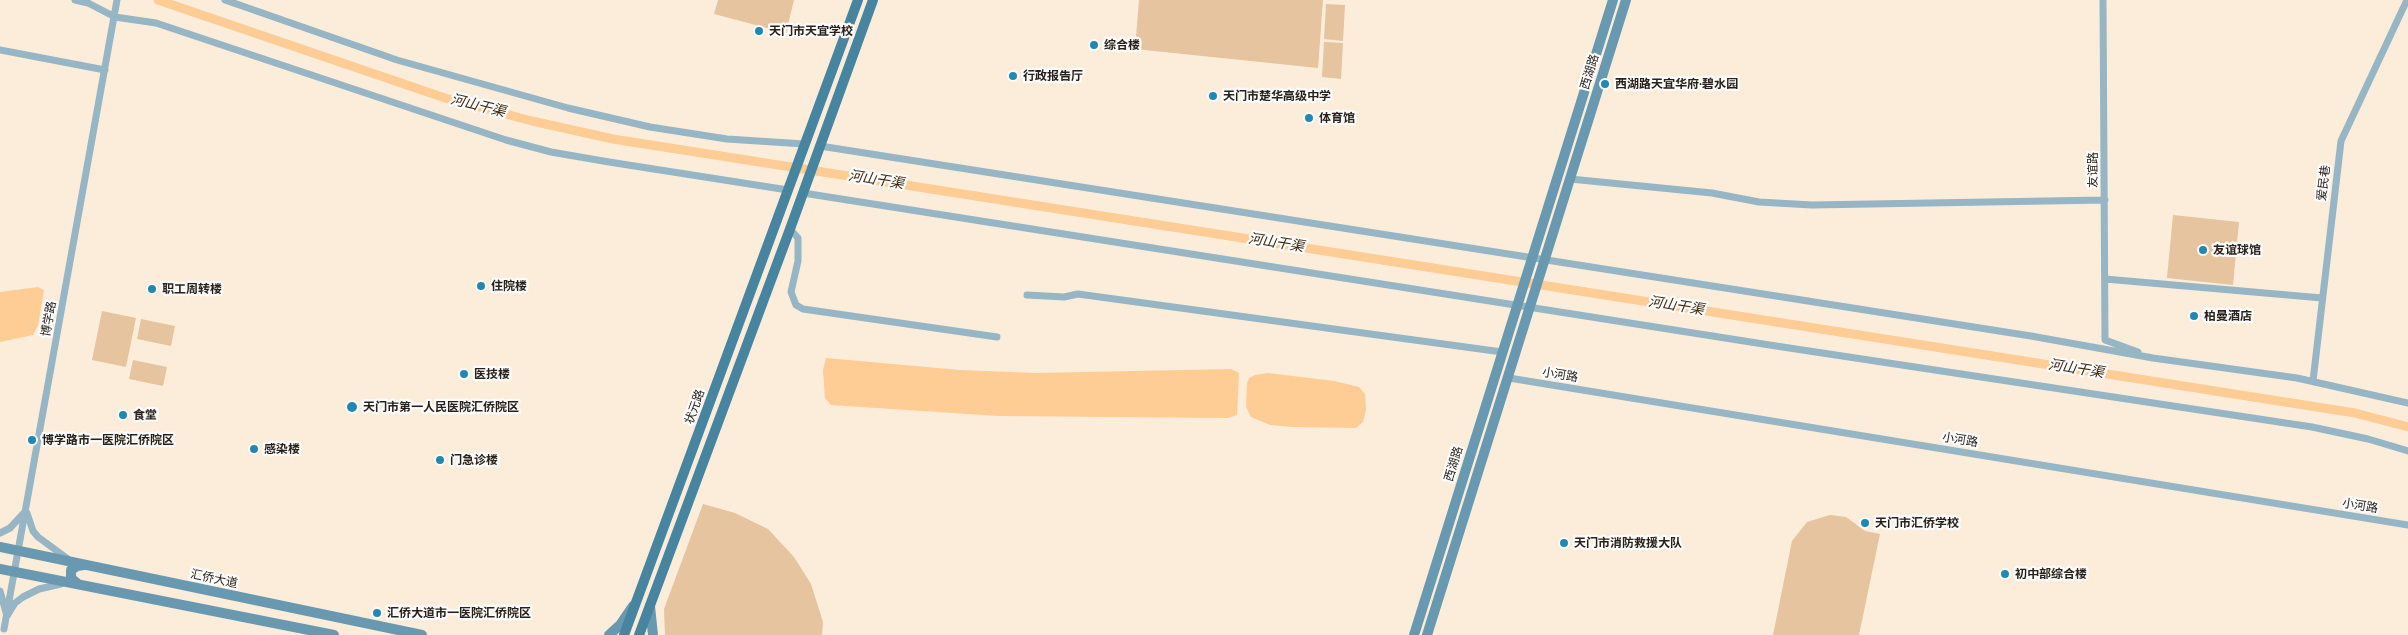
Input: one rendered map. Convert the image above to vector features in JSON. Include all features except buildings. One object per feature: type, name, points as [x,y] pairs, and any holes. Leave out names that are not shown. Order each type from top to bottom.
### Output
[{"type":"main road","points":[[803,146],[858,0]]},
{"type":"main road","points":[[638,635],[790,229],[873,0]]},
{"type":"main road","name":"西湖路","points":[[1414,635],[1613,0]]},
{"type":"main road","name":"西湖路","points":[[1427,635],[1626,0]]},
{"type":"main road","name":"状元路","points":[[624,635],[803,146]]},
{"type":"main road","name":"汇侨大道","points":[[0,547],[422,635]]},
{"type":"main road","points":[[86,586],[74,582],[70,575],[71,570],[77,566],[90,566]]},
{"type":"main road","points":[[0,569],[334,635]]},
{"type":"main road","points":[[609,635],[620,625],[637,601]]},
{"type":"main road","points":[[650,605],[653,635]]},
{"type":"street","points":[[75,0],[88,3],[115,15],[156,23],[506,140],[551,152],[788,189]]},
{"type":"street","name":"博学路","points":[[4,629],[117,0]]},
{"type":"street","points":[[225,0],[397,60],[568,108],[650,127],[728,139],[803,146]]},
{"type":"street","name":"友谊路","points":[[2103,0],[2105,340],[2153,358]]},
{"type":"street","name":"爱民巷","points":[[2312,382],[2340,141],[2407,0]]},
{"type":"street","points":[[0,50],[105,70]]},
{"type":"street","points":[[819,149],[1532,261],[2031,336],[2153,358],[2312,382],[2408,403]]},
{"type":"street","points":[[1570,180],[1712,193],[1759,202],[1812,204],[2104,200]]},
{"type":"street","points":[[803,193],[1517,302],[2312,427],[2368,439],[2408,451]]},
{"type":"street","points":[[790,229],[798,238],[798,262],[791,292],[796,305],[803,308],[997,337]]},
{"type":"street","points":[[2105,279],[2322,298]]},
{"type":"street","points":[[1027,295],[1064,297],[1078,294],[1502,352]]},
{"type":"street","name":"小河路","points":[[1509,378],[2408,525]]},
{"type":"street","points":[[0,533],[10,528],[26,510]]},
{"type":"street","points":[[26,510],[32,531],[53,550],[73,562]]},
{"type":"street","points":[[7,616],[15,604],[31,592],[51,585],[69,583]]},
{"type":"street","points":[[0,591],[7,616]]},
{"type":"shaded area","points":[[718,0],[794,0],[786,33],[714,14]]},
{"type":"shaded area","points":[[1139,0],[1323,0],[1318,68],[1135,49]]},
{"type":"shaded area","points":[[1326,4],[1345,5],[1343,41],[1324,39]]},
{"type":"shaded area","points":[[1324,42],[1343,43],[1341,79],[1322,77]]},
{"type":"shaded area","name":"友谊球馆","points":[[2173,215],[2239,222],[2233,285],[2167,278]]},
{"type":"shaded area","points":[[38,287],[44,290],[38,326],[33,335],[0,342],[0,292]]},
{"type":"shaded area","points":[[102,311],[136,318],[126,367],[92,360]]},
{"type":"shaded area","points":[[141,319],[175,326],[171,346],[137,339]]},
{"type":"shaded area","points":[[826,358],[960,370],[1036,373],[1231,369],[1239,373],[1237,415],[1228,418],[998,416],[831,405],[825,398],[823,370]]},
{"type":"shaded area","points":[[133,360],[167,367],[163,386],[129,379]]},
{"type":"shaded area","points":[[1268,373],[1334,381],[1359,387],[1365,394],[1366,410],[1363,422],[1356,428],[1293,427],[1270,425],[1251,417],[1246,407],[1249,378]]},
{"type":"shaded area","points":[[703,504],[735,513],[768,529],[794,557],[811,584],[823,622],[822,635],[665,635],[664,609]]},
{"type":"shaded area","points":[[1830,515],[1846,517],[1865,531],[1880,534],[1859,635],[1773,635],[1792,541],[1807,522]]},
{"type":"waterway","name":"河山干渠","points":[[158,0],[445,98],[532,121],[613,139],[2355,413],[2408,427]]},
{"type":"place","name":"天门市天宜学校","points":[[759,31]]},
{"type":"place","name":"综合楼","points":[[1094,45]]},
{"type":"place","name":"行政报告厅","points":[[1013,76]]},
{"type":"place","name":"西湖路天宜华府·碧水园","points":[[1605,84]]},
{"type":"place","name":"天门市楚华高级中学","points":[[1213,96]]},
{"type":"place","name":"体育馆","points":[[1309,118]]},
{"type":"place","name":"友谊球馆","points":[[2203,250]]},
{"type":"place","name":"住院楼","points":[[481,286]]},
{"type":"place","name":"职工周转楼","points":[[152,289]]},
{"type":"place","name":"柏曼酒店","points":[[2194,316]]},
{"type":"place","name":"医技楼","points":[[464,374]]},
{"type":"place","name":"天门市第一人民医院汇侨院区","points":[[352,407]]},
{"type":"place","name":"食堂","points":[[123,415]]},
{"type":"place","name":"博学路市一医院汇侨院区","points":[[32,440]]},
{"type":"place","name":"感染楼","points":[[254,449]]},
{"type":"place","name":"门急诊楼","points":[[440,460]]},
{"type":"place","name":"天门市汇侨学校","points":[[1865,523]]},
{"type":"place","name":"天门市消防救援大队","points":[[1564,543]]},
{"type":"place","name":"初中部综合楼","points":[[2005,574]]},
{"type":"place","name":"汇侨大道市一医院汇侨院区","points":[[377,613]]}]
